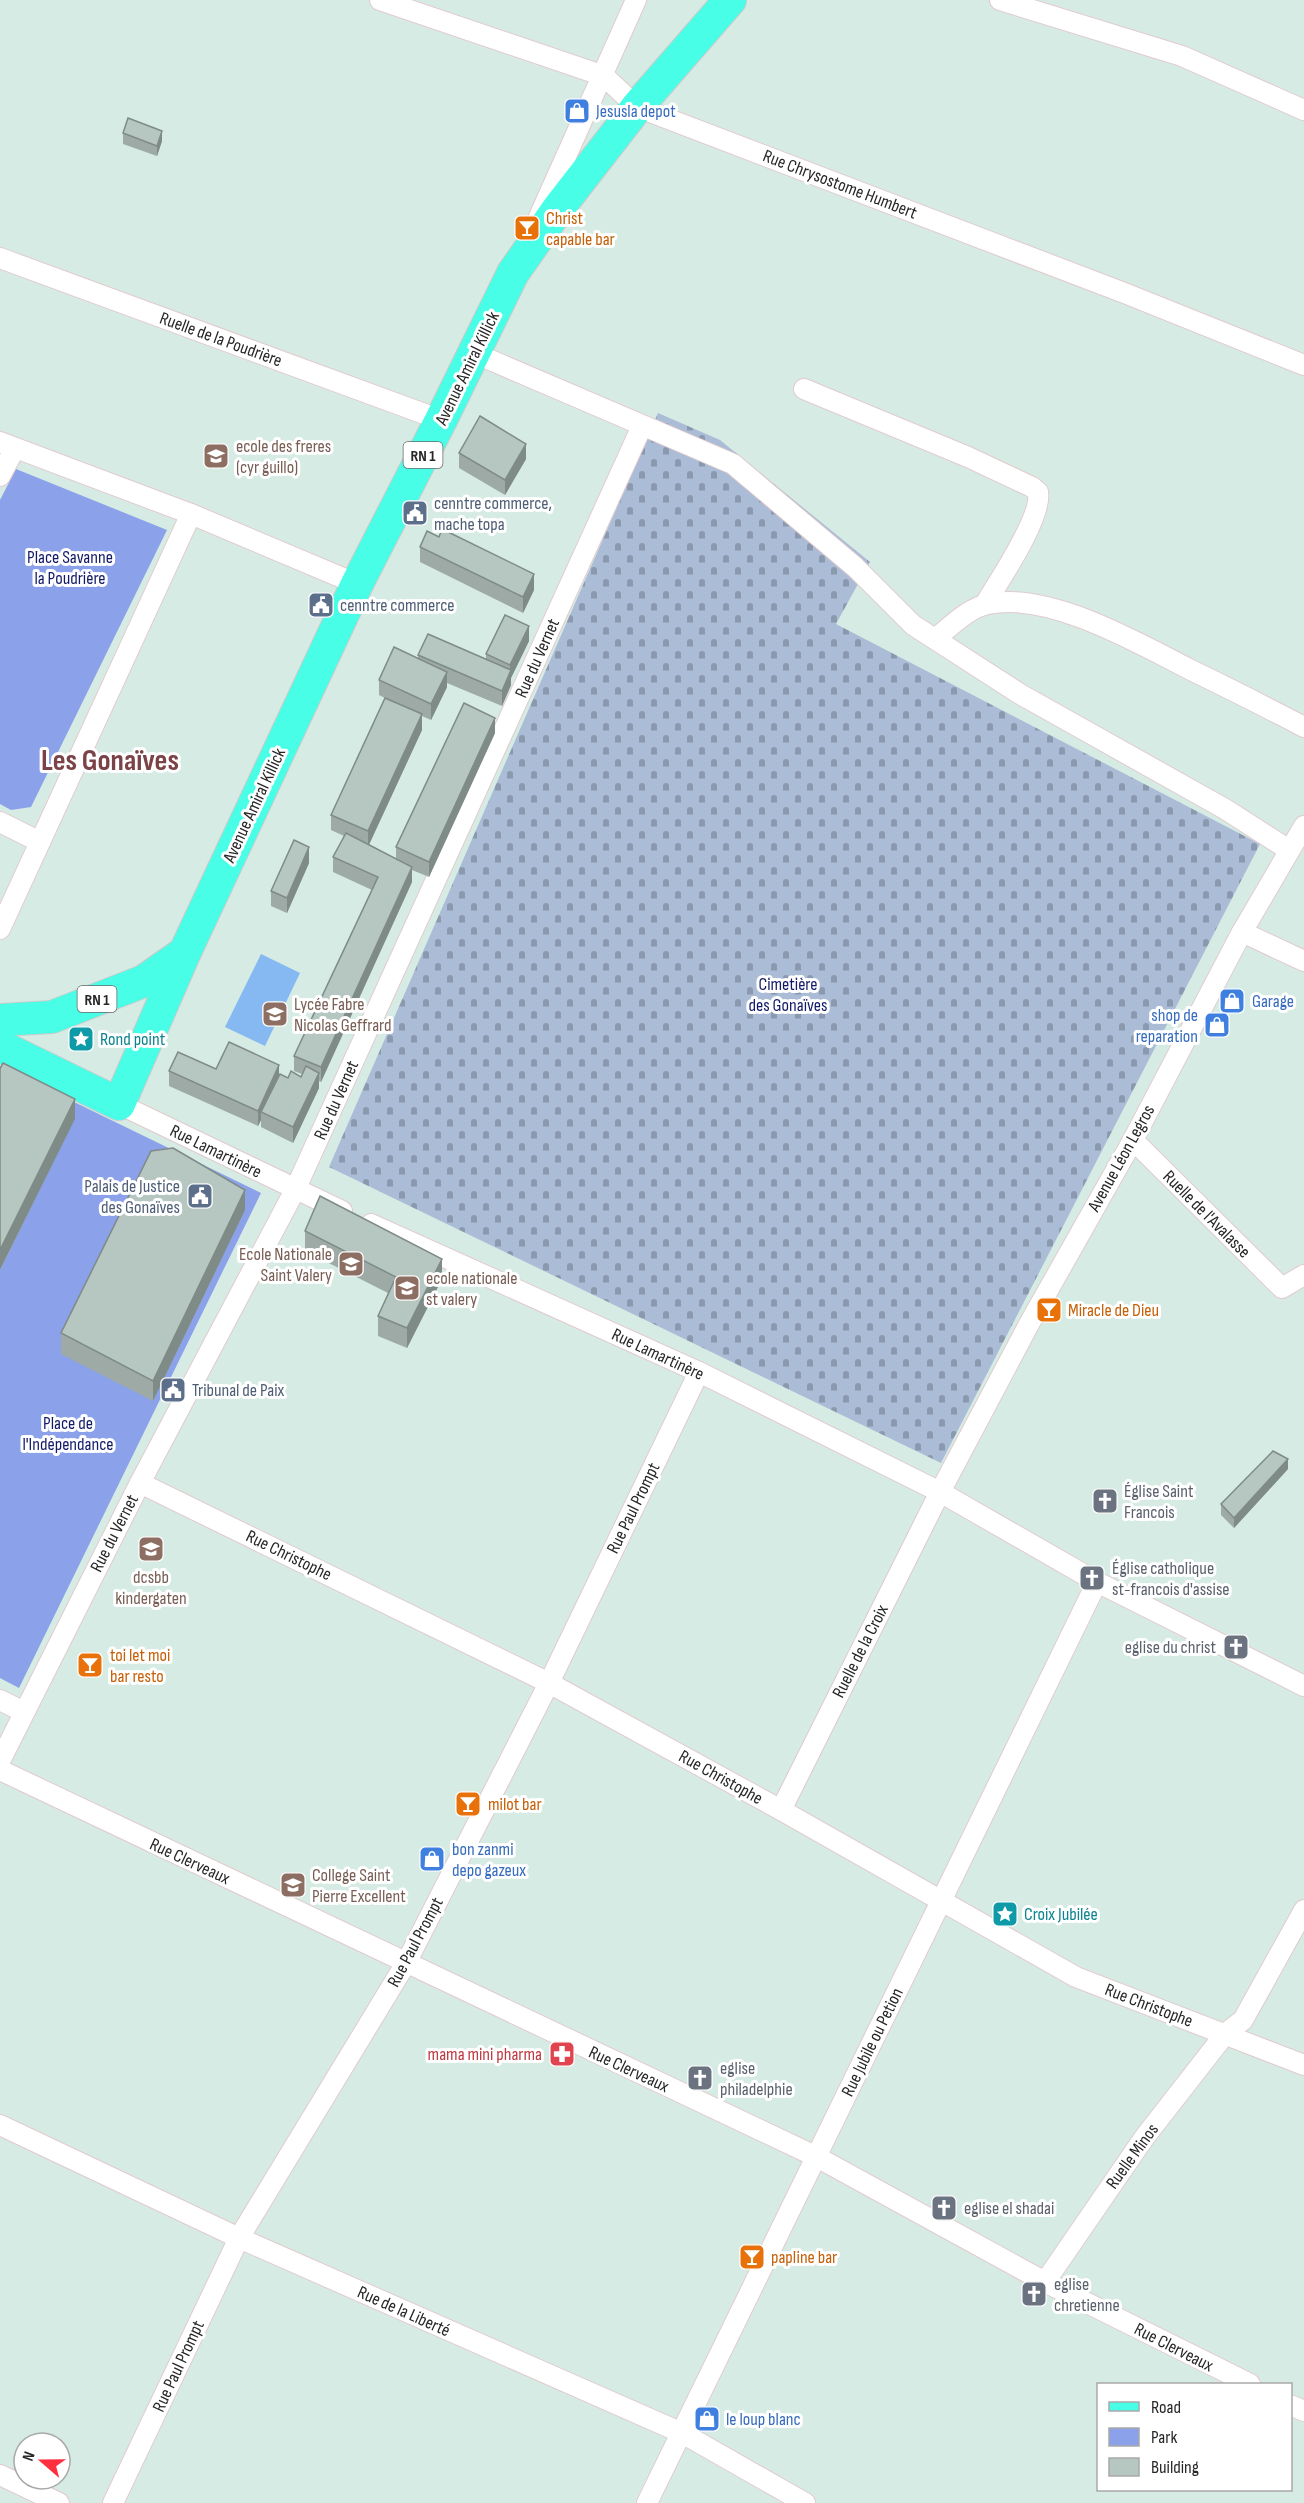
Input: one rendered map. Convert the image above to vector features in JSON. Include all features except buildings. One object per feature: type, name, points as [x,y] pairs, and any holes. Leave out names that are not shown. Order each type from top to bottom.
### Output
[{"type":"main road","name":"Avenue Amiral Killick","points":[[119,1104],[185,952],[357,584],[513,273],[560,207],[637,107],[730,0]]},
{"type":"main road","name":"RN 1","points":[[0,1020],[52,1017],[144,981],[185,952]]},
{"type":"main road","name":"Rue Lamartinère","points":[[0,1046],[119,1104]]},
{"type":"street","name":"Rue Chrysostome Humbert","points":[[380,0],[604,76],[637,107],[1127,294],[1304,366]]},
{"type":"street","points":[[513,273],[604,76],[636,0]]},
{"type":"street","points":[[1000,0],[1182,56],[1304,110]]},
{"type":"street","name":"Ruelle de la Poudrière","points":[[0,258],[441,420]]},
{"type":"street","points":[[474,353],[733,464],[855,567],[913,625],[1020,694],[1225,809],[1289,850]]},
{"type":"street","points":[[804,389],[968,457],[1038,492],[1038,508],[1022,543],[985,604]]},
{"type":"street","name":"Rue du Vernet","points":[[0,1761],[140,1483],[295,1190],[642,426]]},
{"type":"street","points":[[0,476],[8,445],[191,514],[357,584]]},
{"type":"street","points":[[0,929],[191,514]]},
{"type":"street","points":[[935,639],[971,611],[985,604],[1025,602],[1053,609],[1117,633],[1304,727]]},
{"type":"street","points":[[0,822],[40,842]]},
{"type":"street","name":"Avenue Léon Legros","points":[[940,1492],[1029,1324],[1133,1140],[1242,932],[1304,826]]},
{"type":"street","points":[[1242,932],[1304,961]]},
{"type":"street","name":"Rue Lamartinère","points":[[119,1104],[295,1190],[699,1372],[940,1492],[1097,1582],[1304,1686]]},
{"type":"street","name":"Ruelle de l'Avalasse","points":[[1133,1140],[1282,1288],[1304,1275]]},
{"type":"street","name":"Rue Paul Prompt","points":[[113,2503],[239,2238],[406,1963],[549,1683],[699,1372]]},
{"type":"street","name":"Rue Christophe","points":[[140,1483],[549,1683],[781,1810],[1076,1977],[1304,2065]]},
{"type":"street","name":"Ruelle de la Croix","points":[[781,1810],[940,1492]]},
{"type":"street","name":"Rue Jubile ou Petion","points":[[647,2503],[1097,1582]]},
{"type":"street","points":[[0,1700],[24,1712]]},
{"type":"street","name":"Rue Clerveaux","points":[[0,1770],[815,2156],[1045,2282],[1246,2383]]},
{"type":"street","points":[[1225,2034],[1243,2020],[1304,1911]]},
{"type":"street","name":"Ruelle Minos","points":[[1045,2282],[1144,2138],[1225,2034]]},
{"type":"street","name":"Rue de la Liberté","points":[[0,2125],[239,2238],[682,2433],[805,2503]]},
{"type":"street","points":[[0,2475],[59,2503]]},
{"type":"green space","name":"Cimetière des Gonaïves","points":[[658,413],[720,440],[870,562],[836,624],[1260,844],[941,1463],[329,1167]]},
{"type":"green space","name":"Place Savanne la Poudrière","points":[[16,469],[167,530],[31,807],[11,810],[0,804],[0,500]]},
{"type":"green space","name":"Place de l'Indépendance","points":[[0,1066],[261,1193],[19,1688],[0,1678],[0,1270],[74,1120],[0,1089]]},
{"type":"shaded area","points":[[261,954],[300,973],[265,1046],[225,1027]]},
{"type":"place","name":"Jesusla depot","points":[[577,111]]},
{"type":"place","name":"Christ capable bar","points":[[527,228]]},
{"type":"place","name":"ecole des freres (cyr guillo)","points":[[216,456]]},
{"type":"place","name":"cenntre commerce, mache topa","points":[[415,513]]},
{"type":"place","name":"cenntre commerce","points":[[321,605]]},
{"type":"place","name":"Garage","points":[[1232,1001]]},
{"type":"place","name":"Lycée Fabre Nicolas Geffrard","points":[[275,1014]]},
{"type":"place","name":"shop de reparation","points":[[1217,1025]]},
{"type":"place","name":"Rond point","points":[[81,1039]]},
{"type":"place","name":"Palais de Justice des Gonaïves","points":[[200,1196]]},
{"type":"place","name":"Ecole Nationale Saint Valery","points":[[351,1264]]},
{"type":"place","name":"ecole nationale st valery","points":[[407,1288]]},
{"type":"place","name":"Miracle de Dieu","points":[[1049,1310]]},
{"type":"place","name":"Tribunal de Paix","points":[[173,1390]]},
{"type":"place","name":"Église Saint Francois","points":[[1105,1501]]},
{"type":"place","name":"dcsbb kindergaten","points":[[151,1549]]},
{"type":"place","name":"Église catholique st-francois d'assise","points":[[1092,1578]]},
{"type":"place","name":"eglise du christ","points":[[1236,1647]]},
{"type":"place","name":"toi let moi bar resto","points":[[90,1665]]},
{"type":"place","name":"milot bar","points":[[468,1804]]},
{"type":"place","name":"bon zanmi depo gazeux","points":[[432,1859]]},
{"type":"place","name":"College Saint Pierre Excellent","points":[[293,1885]]},
{"type":"place","name":"Croix Jubilée","points":[[1005,1914]]},
{"type":"place","name":"mama mini pharma","points":[[562,2054]]},
{"type":"place","name":"eglise philadelphie","points":[[700,2078]]},
{"type":"place","name":"eglise el shadai","points":[[944,2208]]},
{"type":"place","name":"papline bar","points":[[752,2257]]},
{"type":"place","name":"eglise chretienne","points":[[1034,2294]]},
{"type":"place","name":"le loup blanc","points":[[707,2419]]},
{"type":"district","name":"Les Gonaïves","points":[[110,760]]}]
